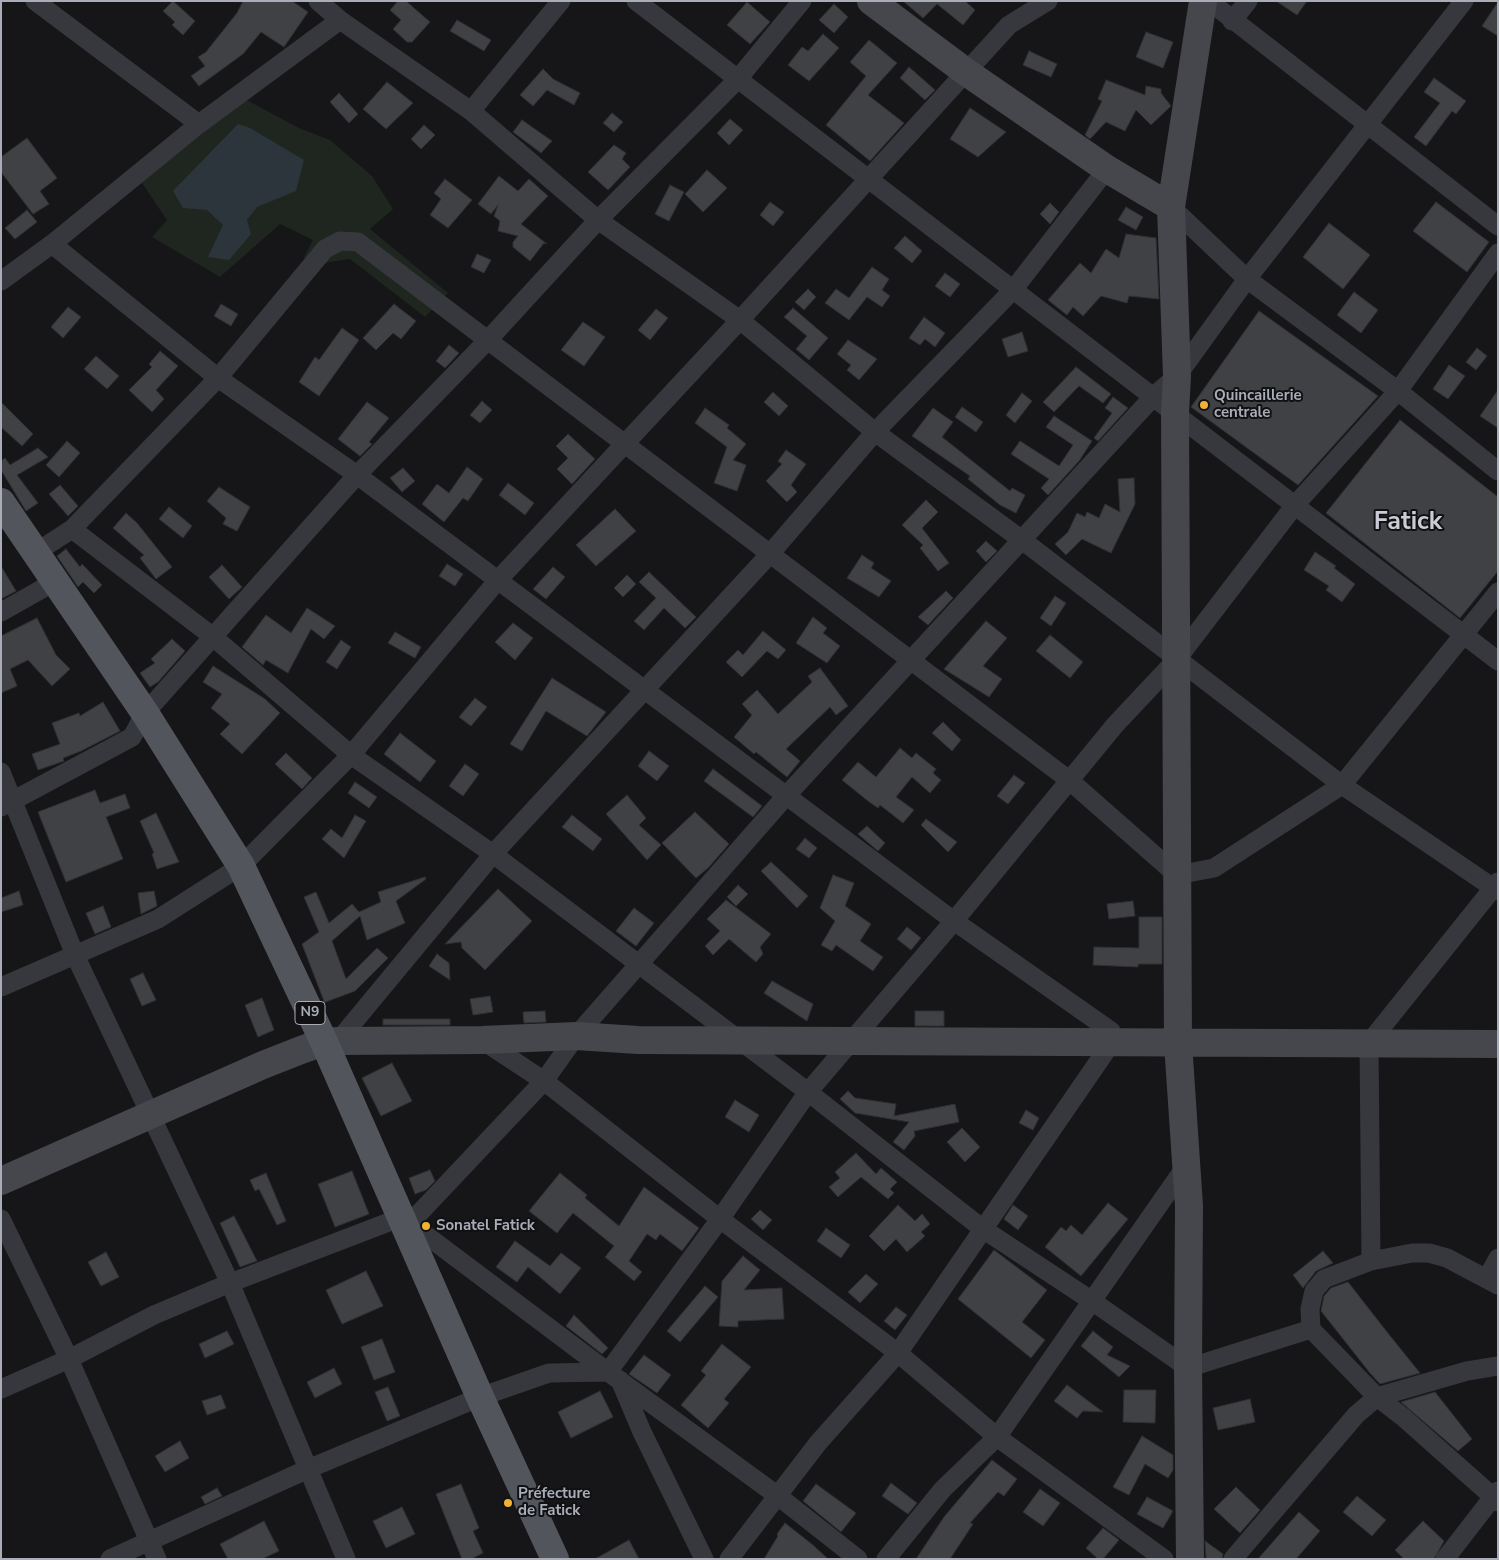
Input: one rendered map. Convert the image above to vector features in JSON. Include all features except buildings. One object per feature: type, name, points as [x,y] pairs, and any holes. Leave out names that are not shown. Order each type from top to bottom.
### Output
[{"type":"main road","name":"N9","points":[[1,502],[145,713],[241,866],[331,1041],[480,1397],[555,1559]]},
{"type":"street","points":[[35,1],[199,124]]},
{"type":"street","points":[[318,1],[340,20],[471,111],[598,220],[740,320],[875,432],[1022,540],[1342,785],[1496,887],[1369,1043],[1371,1261]]},
{"type":"street","points":[[471,111],[561,1]]},
{"type":"street","points":[[636,1],[1498,661]]},
{"type":"street","points":[[8,804],[132,737],[145,713],[357,475],[487,341],[598,220],[737,80],[802,1]]},
{"type":"street","points":[[872,1],[966,72],[1107,169],[1171,207],[1247,279],[1398,391],[1498,471]]},
{"type":"street","points":[[1,988],[158,919],[241,866],[351,756],[498,580],[740,320],[1009,25],[1048,1]]},
{"type":"street","points":[[1190,1559],[1188,1368],[1190,1206],[1178,1043],[1175,413],[1177,376],[1171,207],[1203,1]]},
{"type":"street","points":[[1209,1],[1232,21],[1498,226]]},
{"type":"street","points":[[1232,21],[1248,1]]},
{"type":"street","points":[[1,1389],[69,1359],[154,1316],[230,1283],[406,1220],[544,1081],[576,1036],[786,796],[1154,396],[1177,376],[1247,279],[1464,1]]},
{"type":"street","points":[[1,282],[52,244],[199,124],[340,20]]},
{"type":"street","points":[[331,1041],[493,854],[769,554],[875,432],[1013,290],[1107,169]]},
{"type":"street","points":[[35,553],[72,529],[218,378],[325,249],[340,240],[358,242],[1069,780],[1177,875]]},
{"type":"street","points":[[52,244],[218,378],[357,475],[954,920],[1111,1031],[1112,1042],[898,1353],[818,1443],[729,1559]]},
{"type":"street","points":[[613,1376],[808,1092],[954,920],[1115,725],[1177,659],[1295,505],[1398,391],[1498,253]]},
{"type":"street","points":[[72,529],[212,636],[351,756],[493,854],[808,1092],[983,1229],[1092,1301],[1188,1368]]},
{"type":"street","points":[[1,612],[56,581]]},
{"type":"street","points":[[1177,875],[1214,868],[1342,785],[1498,592]]},
{"type":"street","points":[[1,772],[8,804],[75,956],[230,1283],[346,1559]]},
{"type":"street","points":[[1,1181],[263,1065],[331,1041],[482,1040],[576,1036],[638,1040],[1498,1044]]},
{"type":"street","points":[[482,1040],[544,1081],[720,1219],[898,1353],[997,1437],[1164,1559]]},
{"type":"street","points":[[886,1559],[943,1489],[997,1437],[1186,1166]]},
{"type":"street","points":[[1,1219],[69,1359],[157,1559]]},
{"type":"street","points":[[406,1220],[613,1376],[778,1496],[858,1559]]},
{"type":"street","points":[[1444,1559],[1496,1497],[1377,1396],[1311,1329],[1310,1309],[1314,1291],[1324,1279],[1371,1261],[1412,1253],[1429,1253],[1447,1258],[1492,1282],[1498,1258]]},
{"type":"street","points":[[1188,1368],[1311,1329]]},
{"type":"street","points":[[1233,1559],[1356,1415],[1377,1396],[1467,1371],[1498,1366]]},
{"type":"street","points":[[110,1559],[308,1469],[480,1397],[549,1373],[613,1376]]},
{"type":"street","points":[[613,1376],[704,1559]]},
{"type":"shaded area","points":[[243,98],[299,128],[330,140],[372,176],[393,209],[370,229],[448,293],[425,317],[350,259],[311,265],[304,257],[313,240],[280,224],[220,277],[152,237],[167,220],[138,177]]},
{"type":"shaded area","points":[[238,124],[250,128],[304,160],[296,191],[257,207],[247,220],[251,234],[229,260],[208,257],[223,225],[207,210],[183,208],[173,191]]},
{"type":"place","name":"Quincaillerie centrale","points":[[1204,405]]},
{"type":"place","name":"Sonatel Fatick","points":[[426,1226]]},
{"type":"place","name":"Préfecture de Fatick","points":[[508,1503]]},
{"type":"district","name":"Fatick","points":[[1408,523]]}]
